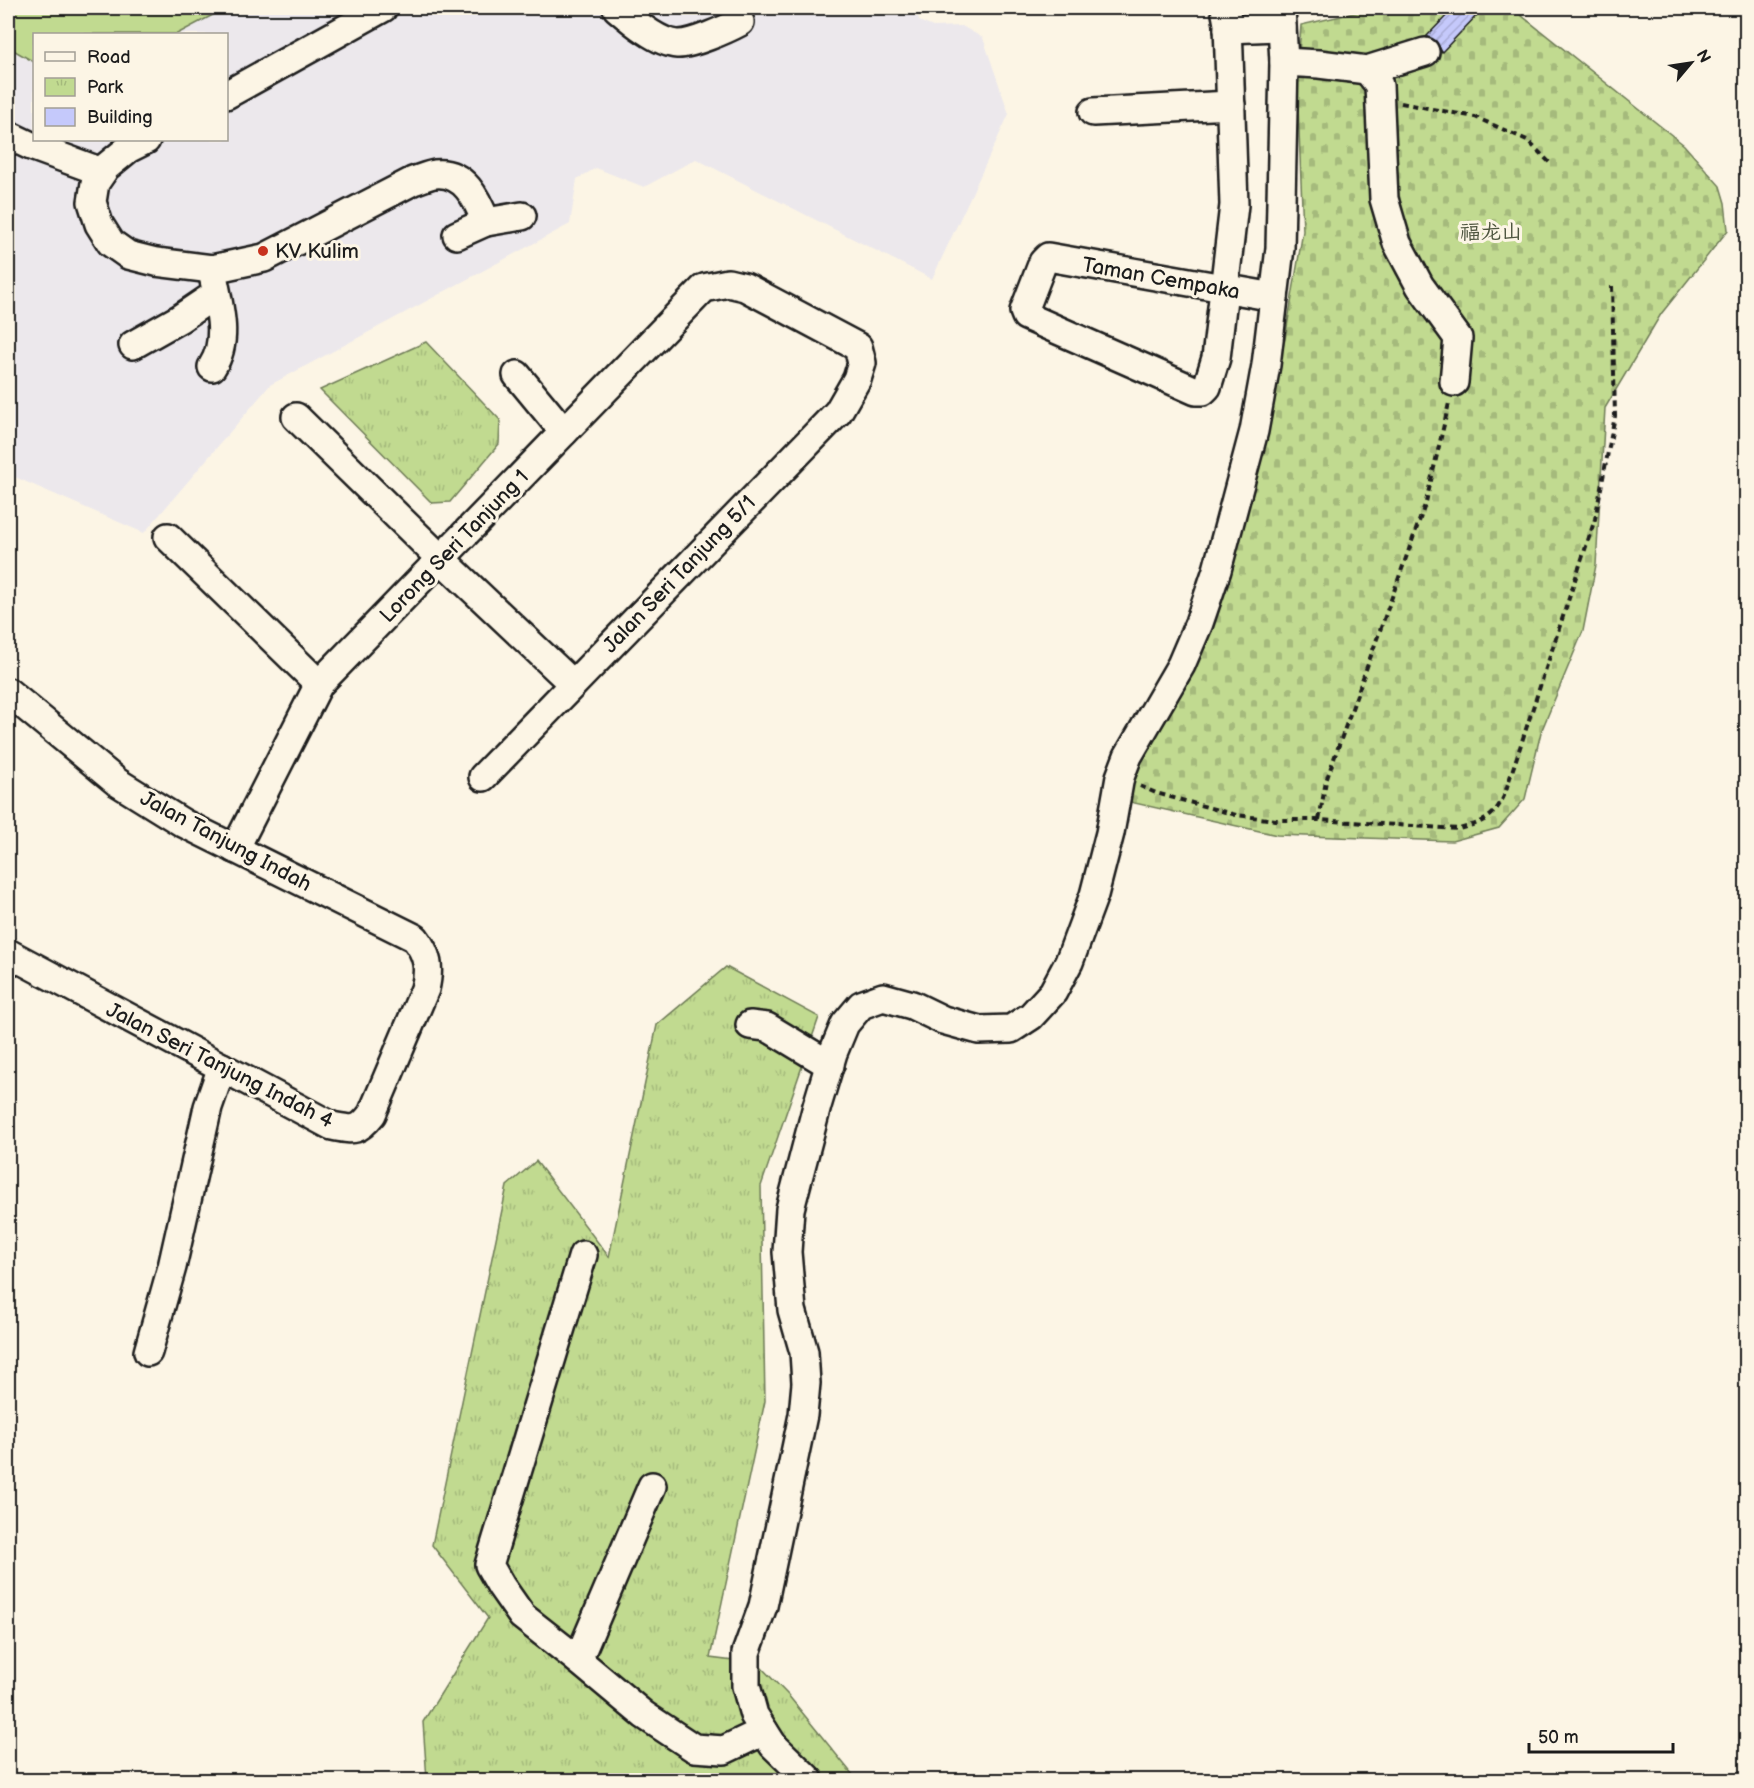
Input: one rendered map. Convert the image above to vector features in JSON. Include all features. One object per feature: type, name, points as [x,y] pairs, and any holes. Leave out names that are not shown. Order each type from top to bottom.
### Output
[{"type":"street","points":[[228,93],[383,8]]},
{"type":"street","points":[[617,8],[650,34],[678,45],[718,33],[740,22]]},
{"type":"street","points":[[809,1780],[773,1745],[753,1715],[746,1686],[746,1653],[763,1606],[803,1415],[806,1383],[804,1352],[792,1310],[787,1252],[790,1209],[830,1065],[845,1024],[861,1005],[883,997],[912,1005],[943,1020],[979,1030],[1011,1029],[1031,1017],[1053,992],[1069,962],[1094,895],[1110,833],[1120,777],[1128,756],[1181,666],[1199,623],[1217,570],[1254,431],[1266,365],[1280,248],[1284,62],[1281,17],[1226,18],[1234,205],[1225,290]]},
{"type":"street","points":[[1284,62],[1367,70],[1425,52]]},
{"type":"street","points":[[1367,70],[1379,86],[1384,199],[1397,243],[1420,286],[1458,338],[1454,382]]},
{"type":"street","points":[[1093,112],[1231,105]]},
{"type":"street","points":[[8,135],[31,146],[102,172]]},
{"type":"street","points":[[144,141],[128,149],[102,172],[95,183],[92,202],[99,224],[111,243],[128,255],[214,281]]},
{"type":"street","points":[[133,345],[179,319],[214,281],[264,258],[413,181],[435,174],[454,176],[468,187],[486,222]]},
{"type":"street","points":[[457,234],[486,222],[522,216]]},
{"type":"street","name":"Taman Cempaka","points":[[1225,290],[1216,358],[1207,387],[1203,391],[1196,391],[1026,316],[1024,311],[1043,262],[1048,257],[1274,297]]},
{"type":"street","points":[[212,367],[218,358],[222,343],[214,281]]},
{"type":"street","name":"Jalan Seri Tanjung 5/1","points":[[483,777],[838,412],[857,379],[862,363],[858,347],[745,287],[728,282],[722,283]]},
{"type":"street","name":"Lorong Seri Tanjung 1","points":[[235,849],[320,684],[704,288],[722,283]]},
{"type":"street","points":[[517,375],[564,432]]},
{"type":"street","points":[[296,417],[573,684]]},
{"type":"street","points":[[168,537],[320,684]]},
{"type":"street","name":"Jalan Tanjung Indah","points":[[8,692],[117,782],[183,823],[415,938],[425,951]]},
{"type":"street","name":"Jalan Seri Tanjung Indah 4","points":[[8,952],[332,1126],[351,1129],[363,1126],[372,1114],[425,989],[429,973],[425,951]]},
{"type":"street","points":[[750,1025],[767,1027],[830,1065]]},
{"type":"street","points":[[148,1352],[172,1267],[208,1107],[222,1067]]},
{"type":"street","points":[[583,1255],[489,1565],[522,1616],[644,1715],[694,1748],[724,1750],[764,1731]]},
{"type":"street","points":[[578,1660],[652,1486]]},
{"type":"path","points":[[1380,98],[1475,117],[1527,140],[1551,164]]},
{"type":"path","points":[[1120,777],[1156,793],[1236,815],[1276,820],[1319,820],[1460,829],[1482,822],[1496,812],[1504,796],[1595,519],[1615,416],[1612,286]]},
{"type":"path","points":[[1319,820],[1326,781],[1426,502],[1454,382]]},
{"type":"shaded area","name":"KV Kulim","points":[[8,8],[917,8],[919,21],[933,27],[962,26],[983,38],[1009,114],[932,279],[696,159],[644,187],[596,168],[577,179],[570,224],[270,385],[144,533],[8,474]]},
{"type":"green space","points":[[8,8],[226,8],[179,33],[33,33],[33,61],[8,47]]},
{"type":"green space","name":"福龙山","points":[[1376,8],[1512,8],[1684,145],[1720,186],[1725,203],[1728,230],[1661,314],[1605,408],[1596,565],[1583,631],[1541,732],[1525,799],[1499,828],[1452,841],[1277,835],[1130,802],[1133,765],[1235,552],[1285,339],[1303,231],[1297,82],[1301,25]]},
{"type":"green space","points":[[426,342],[500,420],[499,444],[450,502],[432,503],[320,390]]},
{"type":"green space","points":[[726,967],[819,1017],[761,1186],[765,1401],[710,1658],[758,1664],[788,1695],[857,1780],[427,1780],[423,1722],[488,1618],[432,1545],[507,1186],[536,1161],[609,1257],[657,1025]]},
{"type":"building","points":[[1454,8],[1469,8],[1477,15],[1442,52],[1436,41],[1426,37]]},
{"type":"place","name":"KV Kulim","points":[[263,251]]}]
